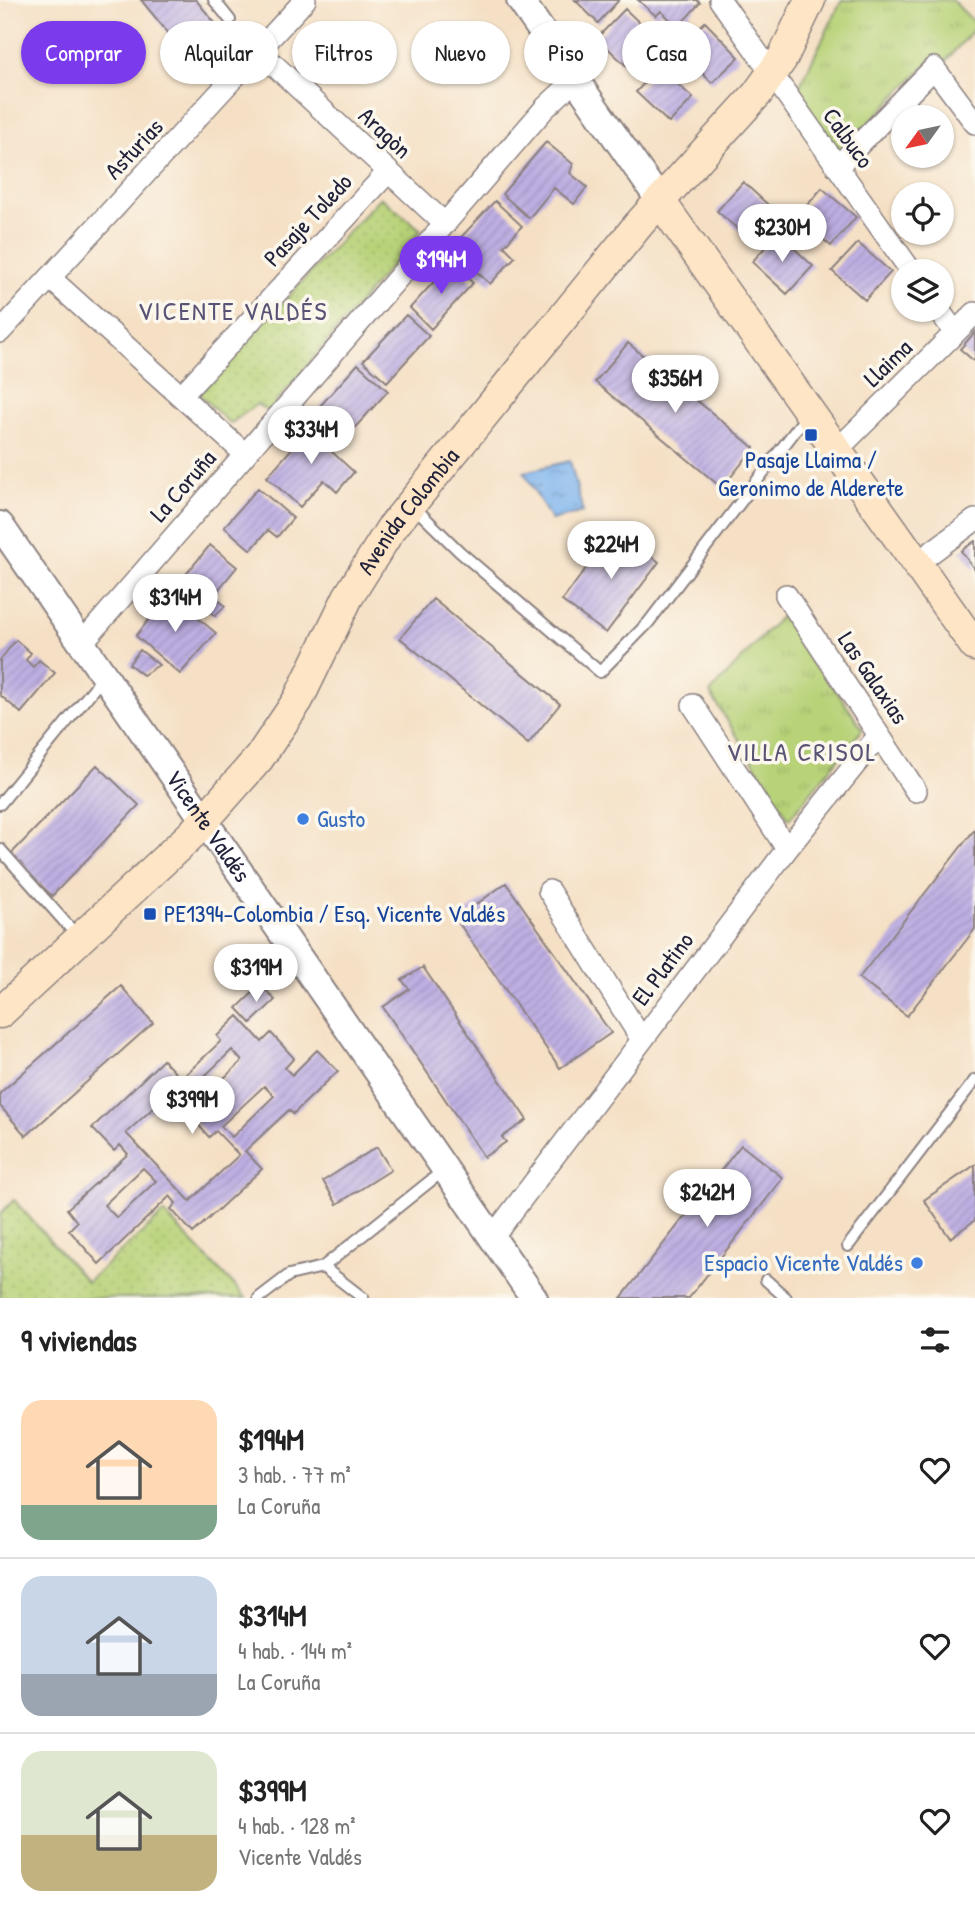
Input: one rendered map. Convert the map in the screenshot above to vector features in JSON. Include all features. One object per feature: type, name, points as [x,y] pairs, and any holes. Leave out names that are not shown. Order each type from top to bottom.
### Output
[{"type":"main road","name":"Avenida Colombia","points":[[0,1013],[204,821],[259,758],[288,717],[359,577],[410,504],[660,201],[771,76],[810,0]]},
{"type":"main road","points":[[660,201],[975,646]]},
{"type":"street","name":"Asturias","points":[[278,30],[305,0]]},
{"type":"street","points":[[520,0],[534,21]]},
{"type":"street","name":"Calbuco","points":[[720,0],[902,259]]},
{"type":"street","points":[[836,167],[934,68],[975,123]]},
{"type":"street","name":"Aragòn","points":[[278,69],[445,224]]},
{"type":"street","name":"Asturias","points":[[0,332],[229,84]]},
{"type":"street","name":"La Coruña","points":[[82,643],[545,108],[571,84]]},
{"type":"street","points":[[578,84],[660,201]]},
{"type":"street","name":"Pasaje Toledo","points":[[181,397],[388,172]]},
{"type":"street","points":[[50,278],[245,454]]},
{"type":"street","name":"Llaima","points":[[837,450],[975,313]]},
{"type":"street","points":[[948,322],[956,334]]},
{"type":"street","points":[[917,563],[975,520]]},
{"type":"street","name":"Vicente Valdés","points":[[0,525],[534,1298]]},
{"type":"street","name":"Las Galaxias","points":[[786,595],[916,791]]},
{"type":"street","points":[[692,705],[787,849]]},
{"type":"street","name":"El Platino","points":[[492,1238],[787,849],[879,736]]},
{"type":"street","points":[[549,891],[642,1040]]},
{"type":"lane","points":[[214,0],[230,20]]},
{"type":"lane","points":[[410,504],[460,552],[600,672],[648,623],[809,412]]},
{"type":"lane","points":[[0,804],[104,676]]},
{"type":"lane","points":[[0,849],[80,939]]},
{"type":"lane","points":[[848,1246],[975,1080]]},
{"type":"lane","points":[[259,1298],[289,1275],[323,1267],[445,1170]]},
{"type":"lane","points":[[323,1267],[363,1298]]},
{"type":"lane","points":[[766,1280],[786,1298]]},
{"type":"green space","points":[[842,0],[952,0],[975,23],[975,28],[943,64],[935,56],[839,153],[796,93]]},
{"type":"green space","points":[[380,197],[421,230],[268,412],[257,404],[230,424],[199,394]]},
{"type":"green space","points":[[783,614],[863,729],[789,819],[710,693]]},
{"type":"green space","points":[[14,1200],[87,1282],[164,1213],[246,1298],[0,1298],[0,1214]]},
{"type":"water","points":[[570,461],[583,512],[551,520],[524,472]]},
{"type":"building","points":[[141,0],[196,0],[213,21],[160,21],[160,23]]},
{"type":"building","points":[[575,0],[619,0],[600,21],[596,21]]},
{"type":"building","points":[[638,0],[697,0],[700,3],[684,21],[672,21],[661,11],[656,16]]},
{"type":"building","points":[[625,9],[638,21],[622,21],[622,62],[608,48],[608,27]]},
{"type":"building","points":[[711,28],[739,57],[711,82]]},
{"type":"building","points":[[643,84],[678,84],[693,98],[669,123],[636,92]]},
{"type":"building","points":[[546,142],[573,164],[570,173],[587,187],[574,204],[554,188],[529,218],[502,194]]},
{"type":"building","points":[[743,182],[776,212],[751,241],[717,211]]},
{"type":"building","points":[[822,188],[856,217],[831,246],[797,217]]},
{"type":"building","points":[[495,201],[522,226],[504,246],[515,257],[490,284],[451,248]]},
{"type":"building","points":[[778,233],[813,266],[787,294],[752,262]]},
{"type":"building","points":[[858,243],[891,272],[865,300],[832,271]]},
{"type":"building","points":[[451,263],[473,283],[431,329],[410,308]]},
{"type":"building","points":[[406,315],[429,336],[387,382],[363,361]]},
{"type":"building","points":[[975,332],[975,362],[960,349]]},
{"type":"building","points":[[628,343],[754,448],[722,488],[595,382]]},
{"type":"building","points":[[358,364],[388,391],[350,433],[320,406]]},
{"type":"building","points":[[315,422],[341,445],[331,451],[354,472],[337,492],[324,480],[300,507],[267,477]]},
{"type":"building","points":[[258,488],[293,518],[277,537],[268,530],[251,550],[224,527]]},
{"type":"building","points":[[615,529],[659,562],[606,633],[562,601]]},
{"type":"building","points":[[975,541],[975,570],[961,551]]},
{"type":"building","points":[[210,545],[237,567],[214,595],[225,606],[215,616],[179,583]]},
{"type":"building","points":[[169,594],[216,633],[180,674],[136,636]]},
{"type":"building","points":[[433,599],[560,704],[528,744],[400,638]]},
{"type":"building","points":[[16,640],[31,653],[26,660],[33,667],[39,660],[55,673],[21,713],[0,695],[0,660]]},
{"type":"building","points":[[140,650],[159,665],[143,675],[129,664]]},
{"type":"building","points":[[97,765],[139,805],[52,896],[10,855]]},
{"type":"building","points":[[975,829],[975,929],[907,1016],[859,978]]},
{"type":"building","points":[[506,883],[611,1033],[560,1068],[456,919]]},
{"type":"building","points":[[423,967],[527,1120],[502,1137],[506,1142],[484,1157],[383,1007],[409,989],[402,980]]},
{"type":"building","points":[[261,985],[275,1000],[251,1023],[237,1008]]},
{"type":"building","points":[[121,986],[153,1023],[26,1136],[0,1106],[0,1093]]},
{"type":"building","points":[[238,1016],[262,1042],[271,1033],[294,1058],[285,1068],[292,1075],[317,1050],[338,1071],[293,1114],[289,1110],[245,1151],[262,1169],[193,1233],[171,1209],[176,1203],[170,1196],[99,1264],[69,1230],[77,1222],[67,1209],[128,1154],[120,1145],[114,1151],[92,1128],[163,1060],[181,1079],[221,1041],[217,1036]],"holes":[[[232,1050],[242,1061],[200,1101],[189,1091]],[[264,1086],[274,1096],[232,1137],[221,1126]],[[175,1088],[193,1108],[188,1113],[209,1137],[216,1131],[239,1155],[190,1201],[126,1133]],[[143,1168],[156,1181],[117,1218],[104,1205]]]},
{"type":"building","points":[[741,1145],[783,1178],[689,1298],[621,1298]]},
{"type":"building","points":[[377,1147],[391,1170],[337,1204],[323,1181]]},
{"type":"building","points":[[975,1165],[975,1220],[950,1238],[924,1200]]},
{"type":"place","name":"Pasaje Llaima / Geronimo de Alderete","points":[[811,435]]},
{"type":"place","name":"Gusto","points":[[303,819]]},
{"type":"place","name":"PE1394-Colombia / Esq. Vicente Valdés","points":[[150,914]]},
{"type":"place","name":"Espacio Vicente Valdés","points":[[917,1263]]},
{"type":"district","name":"VICENTE VALDÉS","points":[[233,311]]},
{"type":"district","name":"VILLA CRISOL","points":[[802,752]]}]
